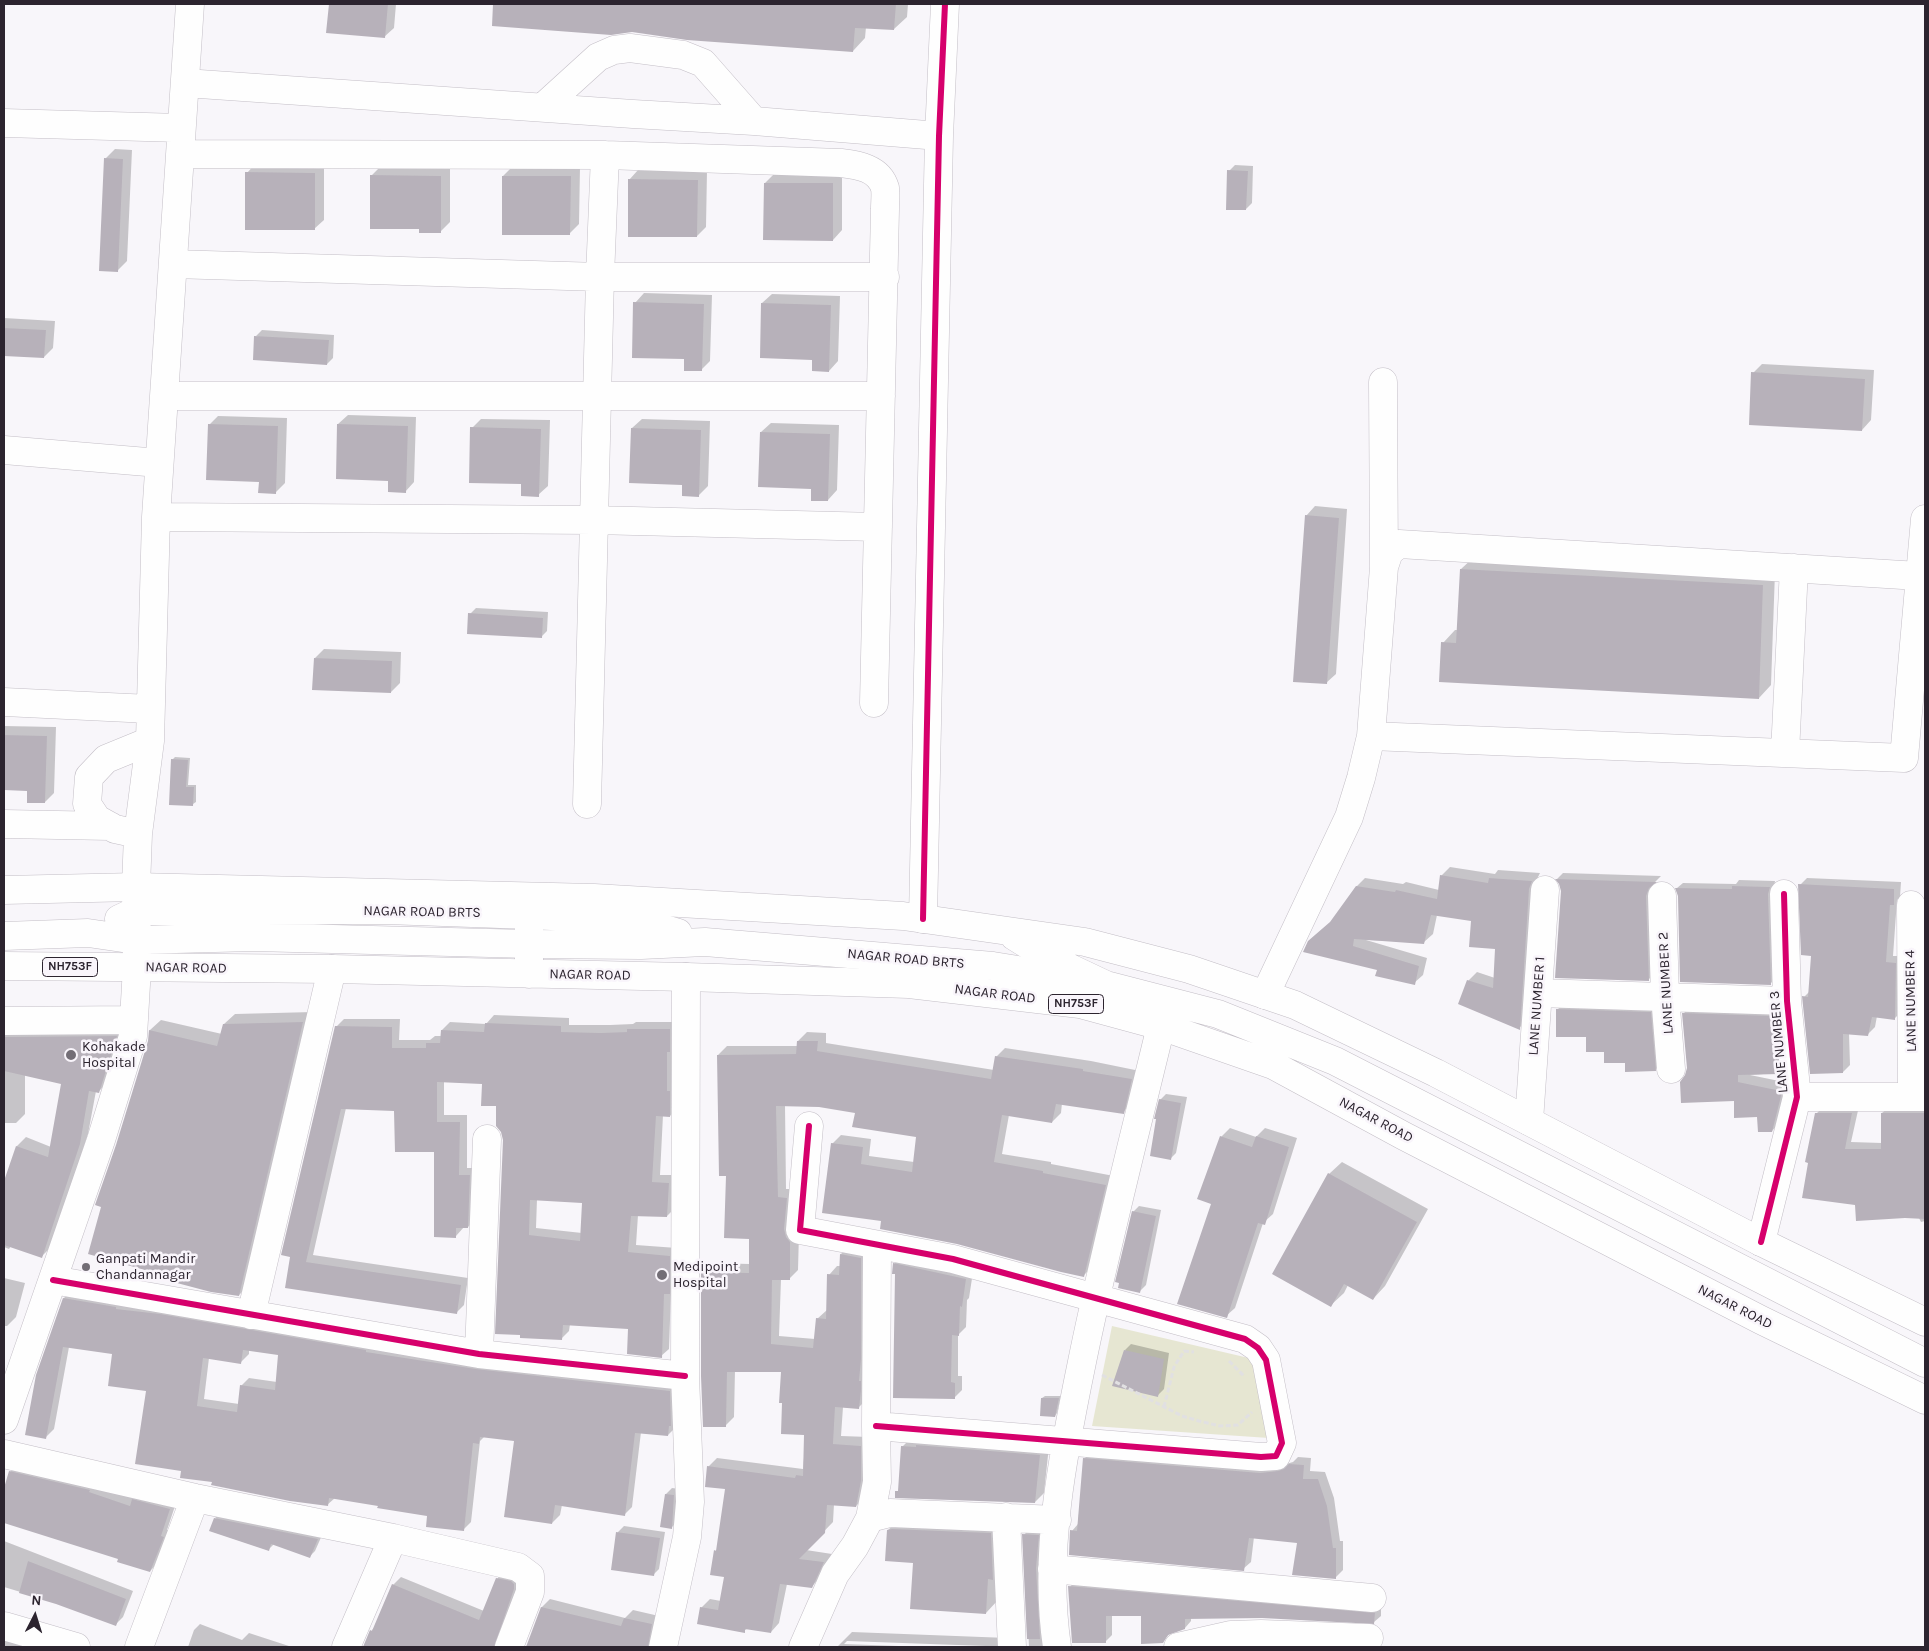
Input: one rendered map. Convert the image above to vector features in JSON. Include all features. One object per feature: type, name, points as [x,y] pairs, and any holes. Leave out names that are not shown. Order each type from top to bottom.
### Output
[{"type":"main road","points":[[4,1420],[12,1372],[53,1280],[101,1140],[133,1036],[138,834],[150,741],[156,517],[190,4]]},
{"type":"main road","points":[[923,919],[939,136],[945,4]]},
{"type":"main road","points":[[543,107],[598,57],[614,50],[630,48],[683,55],[703,63],[754,121]]},
{"type":"main road","points":[[185,83],[754,121],[939,136]]},
{"type":"main road","points":[[4,122],[181,141],[841,163],[861,165],[876,174],[884,187],[885,277],[874,703]]},
{"type":"main road","points":[[587,804],[593,520],[605,155]]},
{"type":"main road","points":[[173,264],[600,277],[885,277]]},
{"type":"main road","points":[[1265,995],[1349,817],[1371,736],[1384,567],[1383,382]]},
{"type":"main road","points":[[164,396],[881,396]]},
{"type":"main road","points":[[4,450],[159,463]]},
{"type":"main road","points":[[156,517],[593,520],[878,527]]},
{"type":"main road","points":[[1371,736],[1915,760],[1919,576],[1925,519]]},
{"type":"main road","points":[[1384,567],[1389,552],[1399,544],[1919,576]]},
{"type":"main road","points":[[1785,753],[1794,568]]},
{"type":"main road","points":[[4,702],[150,709]]},
{"type":"main road","points":[[138,834],[115,829],[97,818],[87,804],[90,777],[106,759],[150,741]]},
{"type":"main road","points":[[4,824],[110,826]]},
{"type":"main road","points":[[4,890],[136,900],[529,906],[604,899],[903,916],[1085,942],[1189,969],[1295,1005],[1529,1121],[1761,1242],[1925,1322]]},
{"type":"main road","name":"LANE NUMBER 1","points":[[1529,1121],[1545,890]]},
{"type":"main road","name":"LANE NUMBER 3","points":[[1761,1242],[1797,1096],[1787,1001],[1784,894]]},
{"type":"main road","name":"LANE NUMBER 2","points":[[1662,896],[1665,996],[1671,1069]]},
{"type":"main road","points":[[88,933],[136,900]]},
{"type":"main road","name":"LANE NUMBER 4","points":[[1911,905],[1919,1097]]},
{"type":"main road","points":[[529,906],[529,974]]},
{"type":"main road","name":"NAGAR ROAD BRTS","points":[[529,906],[572,917],[658,927],[705,942]]},
{"type":"main road","points":[[1006,931],[1051,959],[1106,984],[1218,1014],[1335,1061],[1925,1363]]},
{"type":"main road","points":[[4,936],[88,933],[136,954]]},
{"type":"main road","name":"NAGAR ROAD BRTS","points":[[136,954],[254,937],[529,944],[705,942],[993,966],[1106,984]]},
{"type":"main road","name":"NAGAR ROAD","points":[[4,966],[136,954],[332,969],[909,984],[1080,1004],[1161,1026],[1273,1065],[1404,1136],[1761,1320],[1925,1400]]},
{"type":"main road","points":[[251,1314],[332,969]]},
{"type":"main road","points":[[663,1647],[686,1537],[690,1502],[685,1376],[686,977]]},
{"type":"main road","points":[[1538,993],[1787,1001]]},
{"type":"main road","points":[[4,1021],[134,1020]]},
{"type":"main road","points":[[1057,1647],[1054,1624],[1052,1569],[1066,1441],[1095,1298],[1161,1026]]},
{"type":"main road","points":[[1797,1096],[1919,1097]]},
{"type":"main road","points":[[809,1126],[800,1230],[953,1259],[1245,1339],[1258,1348],[1266,1360],[1282,1443],[1276,1456],[1260,1457],[876,1426]]},
{"type":"main road","points":[[479,1354],[486,1139]]},
{"type":"main road","points":[[803,1647],[835,1574],[855,1546],[870,1518],[878,1482],[876,1426],[877,1245]]},
{"type":"main road","points":[[53,1280],[479,1354],[685,1376]]},
{"type":"main road","points":[[4,1454],[195,1498],[393,1538],[518,1567],[530,1576],[530,1592],[509,1647]]},
{"type":"main road","points":[[139,1647],[195,1498]]},
{"type":"main road","points":[[870,1518],[890,1513],[1057,1520]]},
{"type":"main road","points":[[1006,1517],[1012,1647]]},
{"type":"main road","points":[[346,1647],[393,1538]]},
{"type":"main road","points":[[1052,1569],[1372,1598]]},
{"type":"main road","points":[[4,1626],[76,1647]]},
{"type":"main road","points":[[1178,1647],[1231,1635],[1262,1634],[1369,1638]]},
{"type":"path","points":[[1164,1407],[1174,1367],[1184,1351],[1202,1353]]},
{"type":"path","points":[[1220,1357],[1229,1361],[1244,1376],[1247,1385]]},
{"type":"path","points":[[1082,1365],[1182,1416],[1220,1426],[1238,1424],[1254,1411]]},
{"type":"green space","points":[[1112,1326],[1253,1359],[1269,1438],[1092,1426]]},
{"type":"building","points":[[329,4],[388,4],[385,38],[326,33]]},
{"type":"building","points":[[493,4],[896,4],[894,30],[855,28],[853,52],[687,40],[632,32],[611,35],[492,26]]},
{"type":"building","points":[[104,158],[123,159],[118,272],[99,271]]},
{"type":"building","points":[[1227,170],[1248,171],[1246,210],[1226,210]]},
{"type":"building","points":[[245,172],[315,173],[315,230],[245,230]]},
{"type":"building","points":[[370,175],[441,176],[441,233],[419,233],[419,229],[370,229]]},
{"type":"building","points":[[502,176],[571,176],[570,235],[502,235]]},
{"type":"building","points":[[628,179],[698,180],[697,237],[628,237]]},
{"type":"building","points":[[764,183],[833,183],[833,241],[763,240]]},
{"type":"building","points":[[633,302],[704,304],[702,371],[684,371],[684,359],[632,358]]},
{"type":"building","points":[[761,303],[831,305],[829,372],[812,371],[812,360],[760,358]]},
{"type":"building","points":[[4,328],[46,330],[44,358],[4,356]]},
{"type":"building","points":[[254,336],[329,340],[327,365],[253,360]]},
{"type":"building","points":[[1751,372],[1865,379],[1862,431],[1749,425]]},
{"type":"building","points":[[208,424],[278,426],[276,494],[258,493],[259,482],[206,480]]},
{"type":"building","points":[[337,424],[408,426],[406,493],[388,492],[388,481],[336,479]]},
{"type":"building","points":[[470,427],[541,429],[539,497],[521,496],[521,484],[469,483]]},
{"type":"building","points":[[631,428],[701,430],[699,497],[682,496],[682,485],[629,483]]},
{"type":"building","points":[[760,432],[830,434],[828,501],[811,501],[811,489],[758,487]]},
{"type":"building","points":[[1305,515],[1339,518],[1327,684],[1293,682]]},
{"type":"building","points":[[1460,569],[1763,585],[1759,699],[1439,682],[1441,642],[1456,643]]},
{"type":"building","points":[[468,613],[543,618],[542,638],[467,634]]},
{"type":"building","points":[[314,658],[392,661],[391,693],[312,690]]},
{"type":"building","points":[[4,735],[47,736],[45,803],[27,803],[27,791],[4,790]]},
{"type":"building","points":[[171,759],[188,760],[186,787],[194,787],[193,806],[169,805]]},
{"type":"building","points":[[1440,875],[1488,883],[1489,878],[1532,881],[1529,889],[1520,1030],[1458,1004],[1467,980],[1493,988],[1495,949],[1469,947],[1471,921],[1431,915],[1424,944],[1354,939],[1353,946],[1419,966],[1415,985],[1375,976],[1377,970],[1303,952],[1308,941],[1330,922],[1356,886],[1395,892],[1396,890],[1437,899]]},
{"type":"building","points":[[1555,879],[1657,882],[1649,888],[1646,896],[1649,981],[1555,978],[1561,891]]},
{"type":"building","points":[[1798,884],[1894,889],[1894,905],[1890,905],[1886,962],[1896,963],[1895,1020],[1872,1017],[1868,1036],[1843,1034],[1843,1073],[1810,1074],[1802,996],[1808,997],[1811,956],[1801,955]]},
{"type":"building","points":[[1732,886],[1770,887],[1768,894],[1771,985],[1680,982],[1678,896],[1675,888],[1732,889]]},
{"type":"building","points":[[1556,1009],[1651,1012],[1656,1071],[1625,1072],[1625,1063],[1604,1063],[1604,1052],[1586,1052],[1586,1037],[1556,1037]]},
{"type":"building","points":[[1682,1013],[1773,1016],[1779,1074],[1738,1075],[1738,1082],[1781,1091],[1772,1132],[1758,1132],[1757,1117],[1734,1118],[1734,1101],[1681,1103],[1680,1082],[1687,1068]]},
{"type":"building","points":[[303,1022],[239,1296],[211,1292],[158,1278],[159,1274],[88,1254],[101,1207],[95,1205],[116,1145],[148,1041],[149,1030],[217,1046],[223,1024]]},
{"type":"building","points":[[485,1023],[561,1026],[561,1032],[601,1033],[627,1032],[627,1029],[670,1029],[670,1052],[667,1052],[667,1091],[670,1091],[670,1117],[656,1116],[652,1182],[669,1183],[667,1217],[631,1216],[628,1252],[670,1256],[670,1294],[664,1294],[662,1358],[627,1354],[628,1329],[563,1325],[562,1340],[520,1338],[520,1335],[495,1334],[503,1140],[501,1132],[496,1126],[496,1106],[481,1106],[482,1084],[437,1082],[437,1122],[460,1122],[459,1175],[470,1175],[468,1228],[456,1228],[456,1238],[434,1237],[434,1152],[395,1152],[394,1111],[341,1109],[306,1262],[461,1285],[457,1314],[285,1288],[290,1257],[281,1255],[335,1026],[392,1027],[392,1048],[426,1048],[426,1043],[440,1043],[441,1030],[484,1032]],"holes":[[[530,1200],[582,1203],[580,1241],[529,1235]]]},
{"type":"building","points":[[117,1036],[99,1093],[89,1091],[80,1144],[42,1258],[4,1245],[4,1181],[16,1146],[48,1157],[61,1084],[4,1071],[4,1037]]},
{"type":"building","points":[[797,1041],[818,1041],[817,1051],[991,1079],[995,1056],[1083,1069],[1083,1071],[1132,1079],[1124,1114],[1056,1104],[1052,1123],[1002,1115],[994,1162],[1106,1185],[1084,1277],[957,1244],[880,1229],[881,1221],[822,1213],[831,1143],[863,1147],[861,1164],[912,1172],[916,1137],[852,1127],[855,1113],[819,1107],[776,1106],[778,1197],[787,1198],[784,1229],[786,1237],[790,1242],[790,1280],[772,1280],[771,1344],[813,1348],[816,1318],[826,1319],[827,1274],[839,1275],[840,1254],[861,1258],[861,1359],[859,1381],[861,1381],[861,1390],[859,1409],[835,1407],[833,1444],[861,1446],[861,1481],[856,1507],[827,1505],[825,1533],[799,1559],[824,1562],[812,1588],[780,1584],[771,1633],[745,1629],[745,1633],[697,1624],[700,1607],[718,1610],[724,1577],[710,1575],[714,1550],[716,1551],[725,1489],[705,1487],[707,1466],[795,1478],[796,1475],[803,1476],[804,1435],[781,1434],[782,1403],[779,1403],[781,1372],[727,1372],[726,1427],[703,1427],[701,1272],[749,1273],[749,1239],[724,1238],[726,1176],[719,1176],[717,1055],[796,1054]]},
{"type":"building","points":[[1159,1099],[1181,1103],[1171,1160],[1150,1156],[1156,1119],[1154,1119]]},
{"type":"building","points":[[1815,1113],[1852,1113],[1845,1149],[1881,1149],[1881,1113],[1925,1113],[1925,1219],[1905,1218],[1856,1221],[1855,1205],[1802,1198],[1808,1163],[1805,1162]]},
{"type":"building","points":[[1220,1136],[1252,1147],[1256,1136],[1289,1147],[1265,1225],[1258,1223],[1227,1318],[1177,1304],[1211,1204],[1197,1199]]},
{"type":"building","points":[[1328,1173],[1417,1222],[1373,1300],[1344,1284],[1331,1307],[1272,1274]]},
{"type":"building","points":[[1132,1211],[1156,1216],[1140,1293],[1118,1288],[1119,1283],[1115,1282]]},
{"type":"building","points":[[893,1263],[966,1279],[962,1307],[960,1306],[959,1336],[952,1335],[951,1382],[955,1383],[955,1399],[893,1398],[895,1274],[892,1274]]},
{"type":"building","points":[[63,1298],[116,1307],[116,1309],[160,1314],[366,1350],[366,1352],[476,1369],[670,1391],[671,1426],[669,1426],[668,1436],[635,1433],[625,1516],[555,1505],[552,1524],[504,1517],[514,1441],[480,1437],[479,1444],[473,1443],[464,1531],[426,1527],[427,1516],[377,1508],[378,1506],[329,1498],[328,1506],[290,1501],[211,1485],[212,1482],[180,1478],[181,1471],[135,1464],[146,1391],[108,1386],[112,1354],[63,1347],[46,1439],[25,1435],[36,1375]],"holes":[[[243,1350],[278,1355],[275,1390],[240,1385],[237,1412],[197,1406],[203,1358],[241,1364]]]},
{"type":"building","points":[[1124,1350],[1164,1359],[1158,1397],[1112,1386]]},
{"type":"building","points":[[1041,1398],[1059,1398],[1055,1417],[1040,1416]]},
{"type":"building","points":[[916,1445],[1040,1455],[1035,1503],[895,1498],[895,1491],[898,1491],[901,1446],[916,1447]]},
{"type":"building","points":[[1083,1458],[1260,1473],[1278,1471],[1284,1469],[1289,1464],[1304,1465],[1303,1479],[1318,1479],[1327,1506],[1333,1548],[1336,1548],[1336,1579],[1292,1575],[1297,1543],[1249,1538],[1244,1571],[1069,1555],[1070,1530],[1077,1531]]},
{"type":"building","points":[[9,1471],[90,1490],[89,1492],[130,1506],[132,1499],[170,1509],[161,1536],[164,1537],[150,1572],[117,1562],[118,1559],[4,1523],[4,1488]]},
{"type":"building","points":[[665,1494],[674,1495],[672,1529],[660,1527]]},
{"type":"building","points":[[214,1518],[318,1539],[310,1558],[271,1544],[269,1551],[209,1531]]},
{"type":"building","points":[[887,1530],[991,1533],[993,1580],[988,1579],[986,1614],[910,1609],[913,1563],[885,1561]]},
{"type":"building","points":[[616,1532],[660,1538],[654,1576],[611,1570]]},
{"type":"building","points":[[1022,1534],[1039,1535],[1036,1568],[1040,1639],[1027,1639]]},
{"type":"building","points":[[28,1561],[126,1599],[116,1626],[56,1604],[19,1593]]},
{"type":"building","points":[[496,1578],[511,1581],[514,1584],[514,1589],[494,1647],[363,1647],[392,1584],[479,1620]]},
{"type":"building","points":[[1068,1586],[1375,1613],[1374,1624],[1262,1618],[1185,1619],[1185,1629],[1168,1635],[1163,1643],[1141,1644],[1141,1616],[1106,1616],[1106,1643],[1072,1643]]},
{"type":"building","points":[[541,1607],[621,1626],[624,1618],[652,1624],[648,1647],[526,1647]]},
{"type":"cycle path","points":[[923,919],[939,136],[945,4]]},
{"type":"cycle path","points":[[1761,1242],[1797,1097],[1787,1001],[1784,894]]},
{"type":"cycle path","points":[[809,1126],[800,1230],[953,1259],[1245,1339],[1258,1348],[1266,1360],[1282,1443],[1276,1456],[1261,1457],[876,1426]]},
{"type":"cycle path","points":[[53,1280],[479,1354],[685,1376]]},
{"type":"place","name":"Kohakade Hospital","points":[[71,1055]]},
{"type":"place","name":"Ganpati Mandir Chandannagar","points":[[86,1267]]},
{"type":"place","name":"Medipoint Hospital","points":[[662,1275]]}]
